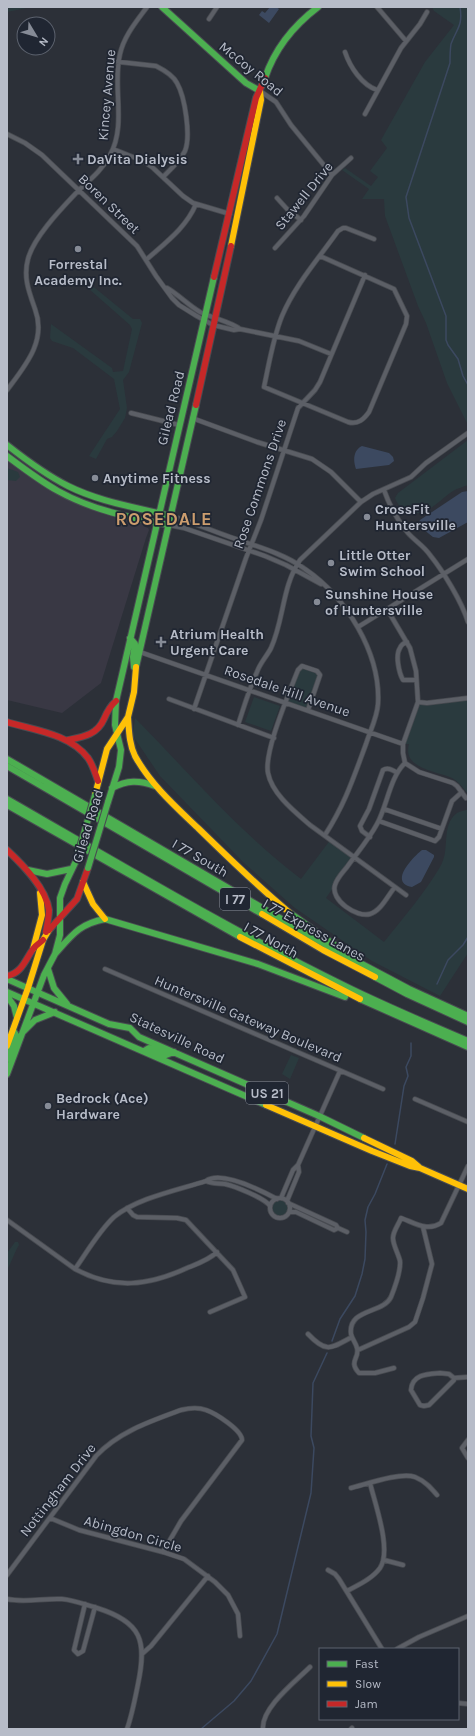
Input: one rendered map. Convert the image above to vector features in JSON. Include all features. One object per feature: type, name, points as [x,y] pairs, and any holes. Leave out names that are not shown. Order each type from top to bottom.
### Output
[{"type":"main road","name":"McCoy Road","points":[[162,7],[246,83],[260,91]]},
{"type":"main road","name":"Gilead Road","points":[[7,1046],[46,932],[77,900],[119,767],[121,750],[114,720],[116,701],[256,98],[269,66],[283,41],[299,22],[318,7]]},
{"type":"main road","name":"Gilead Road","points":[[8,1070],[44,975],[48,970],[60,935],[60,897],[71,869],[76,861],[107,749],[128,717],[134,692],[135,673],[214,322],[261,100],[260,91]]},
{"type":"main road","points":[[191,378],[186,411],[192,418]]},
{"type":"main road","points":[[7,445],[48,475],[78,491],[170,516]]},
{"type":"main road","points":[[7,456],[44,483],[72,498],[95,506],[169,525]]},
{"type":"main road","points":[[130,638],[136,644],[133,657],[135,673]]},
{"type":"main road","points":[[68,740],[85,737],[100,729],[110,706],[116,701]]},
{"type":"main road","points":[[128,717],[131,746],[155,786],[267,895],[315,932],[381,975]]},
{"type":"main road","points":[[7,722],[68,740],[88,757],[98,781]]},
{"type":"main road","name":"I 77 South","points":[[7,759],[298,929],[381,975],[468,1016]]},
{"type":"main road","name":"I 77 Express Lanes","points":[[7,766],[323,950],[407,994],[468,1022]]},
{"type":"main road","points":[[112,788],[134,780],[142,781],[155,786]]},
{"type":"main road","name":"I 77","points":[[7,798],[302,964],[387,1006],[468,1041]]},
{"type":"main road","name":"I 77 North","points":[[7,805],[264,951],[384,1011],[468,1047]]},
{"type":"main road","points":[[7,850],[28,870],[47,901],[49,906],[46,932]]},
{"type":"main road","points":[[28,870],[53,874],[71,869]]},
{"type":"main road","points":[[83,882],[93,904],[105,919]]},
{"type":"main road","points":[[7,978],[15,975],[21,970],[33,949],[43,916],[42,902],[38,887]]},
{"type":"main road","points":[[54,954],[82,925],[105,919],[258,964],[384,1011]]},
{"type":"main road","points":[[33,949],[43,940]]},
{"type":"main road","points":[[48,970],[54,988],[68,1005]]},
{"type":"main road","name":"Statesville Road","points":[[7,978],[109,1024],[128,1026],[136,1031],[139,1037],[319,1116],[412,1161],[420,1168]]},
{"type":"main road","name":"Statesville Road","points":[[7,992],[315,1126],[468,1189]]},
{"type":"main road","points":[[7,996],[14,1006],[17,1018]]},
{"type":"main road","points":[[23,1032],[35,1020],[55,1012]]},
{"type":"main road","points":[[7,1059],[16,1035],[13,1030]]},
{"type":"main road","points":[[118,1040],[126,1039],[136,1043],[139,1037]]},
{"type":"main road","points":[[144,1051],[149,1048],[166,1055],[174,1052]]},
{"type":"street","name":"Kincey Avenue","points":[[7,390],[30,359],[37,343],[38,319],[26,280],[27,266],[31,251],[40,236],[103,166],[113,149],[116,142],[117,128],[118,61],[126,37],[147,7]]},
{"type":"street","points":[[209,19],[217,7]]},
{"type":"street","points":[[377,7],[406,41]]},
{"type":"street","points":[[365,114],[406,41],[420,24],[427,12]]},
{"type":"street","points":[[345,52],[348,62],[359,76],[367,85],[378,90]]},
{"type":"street","points":[[111,60],[148,64],[162,69],[174,78],[180,89],[188,136],[187,143],[181,158],[163,177]]},
{"type":"street","name":"McCoy Road","points":[[260,91],[276,102],[291,125],[332,175]]},
{"type":"street","name":"Boren Street","points":[[7,134],[35,150],[137,246],[156,276],[179,305],[234,330],[240,329],[299,341],[331,354]]},
{"type":"street","points":[[113,149],[143,161],[155,169],[183,196],[196,204],[230,214]]},
{"type":"street","name":"Stawell Drive","points":[[275,248],[301,220],[332,175],[351,158]]},
{"type":"street","points":[[278,198],[287,209],[301,220]]},
{"type":"street","points":[[146,260],[181,229],[189,220],[196,204]]},
{"type":"street","points":[[320,256],[394,289],[406,316],[406,324],[369,412],[359,422],[352,423],[264,387],[276,336],[285,309],[320,256],[338,231],[342,228],[374,239]]},
{"type":"street","name":"Rose Commons Drive","points":[[194,709],[251,544],[263,515],[298,408],[315,390],[365,275]]},
{"type":"street","points":[[131,413],[179,425]]},
{"type":"street","points":[[192,418],[312,459],[331,472],[361,502]]},
{"type":"street","points":[[238,724],[260,665],[271,648],[298,564],[361,502],[411,477],[426,463],[468,433]]},
{"type":"street","points":[[384,490],[402,525],[408,533],[429,553],[443,574],[455,594],[468,622]]},
{"type":"street","points":[[170,516],[251,544],[298,564],[315,576],[344,607],[364,638],[373,661],[377,678],[377,712],[347,797],[325,835]]},
{"type":"street","points":[[169,525],[184,528],[249,550],[295,570],[325,586]]},
{"type":"street","points":[[358,627],[468,559]]},
{"type":"street","points":[[387,609],[407,642],[415,665],[418,702],[403,744],[405,763],[419,772],[453,783],[466,798]]},
{"type":"street","points":[[407,642],[400,647],[398,651],[400,673],[403,680],[416,680]]},
{"type":"street","name":"Rosedale Hill Avenue","points":[[140,652],[403,744]]},
{"type":"street","points":[[308,710],[320,677],[317,671],[302,666],[298,670],[286,702],[267,762],[268,773],[273,786],[303,819],[406,895]]},
{"type":"street","points":[[418,702],[427,703],[468,698]]},
{"type":"street","points":[[169,699],[274,738]]},
{"type":"street","points":[[394,887],[378,908],[371,914],[361,914],[346,906],[336,895],[335,884],[370,836],[379,821],[397,773],[405,763]]},
{"type":"street","points":[[370,836],[362,831],[360,826],[369,809],[383,770],[386,768],[391,769],[397,773]]},
{"type":"street","points":[[379,821],[435,841],[439,838],[452,802],[462,792]]},
{"type":"street","points":[[384,809],[442,829]]},
{"type":"street","name":"Huntersville Gateway Boulevard","points":[[105,969],[382,1089]]},
{"type":"street","points":[[270,1206],[273,1202],[279,1199],[293,1170],[298,1165],[340,1071]]},
{"type":"street","points":[[415,1099],[468,1122]]},
{"type":"street","points":[[289,1212],[288,1202],[300,1172],[298,1165]]},
{"type":"street","points":[[394,1368],[375,1373],[359,1373],[354,1364],[358,1350],[352,1337],[352,1327],[358,1316],[387,1302],[390,1298],[400,1262],[393,1237],[401,1218],[423,1227],[434,1227],[441,1223],[468,1166]]},
{"type":"street","points":[[75,1269],[106,1226],[114,1217],[127,1208],[206,1181],[210,1178],[229,1179],[288,1202],[336,1225],[338,1228],[347,1232]]},
{"type":"street","points":[[206,1181],[210,1183],[226,1184],[266,1201],[270,1206],[271,1212],[276,1217],[283,1218],[289,1212],[296,1212],[334,1230],[338,1228]]},
{"type":"street","points":[[127,1208],[137,1217],[177,1218],[186,1220],[217,1252],[234,1273],[244,1297],[210,1312]]},
{"type":"street","points":[[7,1220],[75,1269],[90,1276],[107,1281],[145,1283],[177,1273],[210,1258],[217,1252]]},
{"type":"street","points":[[358,1350],[409,1327],[415,1322],[424,1298],[432,1264],[423,1227]]},
{"type":"street","points":[[308,1334],[320,1345],[328,1348],[337,1346],[352,1337]]},
{"type":"street","points":[[454,1378],[452,1382],[426,1406],[420,1405],[411,1390],[414,1381],[422,1375],[440,1373],[449,1374],[454,1378],[468,1377]]},
{"type":"street","name":"Nottingham Drive","points":[[7,1575],[102,1450],[119,1436],[148,1424],[186,1409],[204,1409],[240,1432],[242,1437],[241,1441],[178,1524],[163,1552]]},
{"type":"street","points":[[468,1440],[462,1448],[468,1458]]},
{"type":"street","points":[[351,1488],[402,1476],[412,1476],[424,1481],[437,1495]]},
{"type":"street","points":[[347,1591],[376,1572],[384,1560],[383,1540],[370,1483]]},
{"type":"street","name":"Abingdon Circle","points":[[50,1518],[79,1530],[184,1559],[223,1589],[233,1602],[239,1619],[240,1636]]},
{"type":"street","points":[[384,1560],[403,1565]]},
{"type":"street","points":[[328,1570],[335,1574],[347,1591],[381,1648]]},
{"type":"street","points":[[142,1654],[151,1646],[208,1576]]},
{"type":"street","points":[[7,1599],[25,1601],[64,1600],[85,1604],[115,1615],[131,1625],[138,1635],[142,1654],[138,1681],[127,1729]]},
{"type":"street","points":[[85,1604],[74,1650],[78,1654],[83,1651],[95,1608]]},
{"type":"street","points":[[399,1648],[419,1637],[468,1616]]},
{"type":"street","points":[[263,1729],[263,1720],[268,1711],[310,1667]]},
{"type":"shaded area","points":[[7,7],[31,7],[7,12]]},
{"type":"shaded area","points":[[432,7],[468,7],[468,425],[447,383],[426,323],[418,306],[385,216],[384,199],[362,199],[369,189],[342,170],[345,168],[371,186],[378,177],[370,171],[387,148],[381,140],[425,62],[454,25],[434,11]]},
{"type":"shaded area","points":[[84,282],[95,288],[133,319],[140,319],[142,323],[129,372],[123,380],[127,408],[125,418],[112,437],[107,439],[96,459],[89,456],[120,409],[114,379],[73,348],[52,341],[50,338],[51,324],[112,368],[113,372],[123,371],[132,329],[130,325],[89,289]]},
{"type":"shaded area","points":[[468,440],[468,485],[453,491],[426,511],[414,513],[403,509],[395,498],[398,493]]},
{"type":"shaded area","points":[[7,460],[39,483],[72,502],[94,510],[144,524],[143,526],[149,530],[101,683],[62,713],[7,700]]},
{"type":"shaded area","points":[[7,468],[18,472],[20,477],[16,481],[7,480]]},
{"type":"shaded area","points":[[302,666],[319,673],[308,710],[286,702],[298,670]]},
{"type":"shaded area","points":[[254,697],[280,706],[271,731],[245,722]]},
{"type":"shaded area","points":[[468,698],[468,794],[459,783],[452,778],[422,768],[416,764],[411,759],[408,752],[409,744],[403,744],[418,702]]},
{"type":"shaded area","points":[[135,718],[236,822],[301,879],[331,839],[354,857],[326,898],[384,942],[420,896],[440,867],[445,853],[447,831],[452,818],[457,813],[468,809],[468,953],[440,996],[372,961],[295,908],[243,862],[160,776],[135,739],[133,733]]},
{"type":"shaded area","points":[[291,1055],[299,1058],[290,1079],[282,1074]]},
{"type":"shaded area","points":[[280,1198],[287,1201],[290,1208],[287,1215],[280,1218],[273,1215],[270,1208],[273,1201]]},
{"type":"shaded area","points":[[15,1242],[18,1242],[19,1245],[7,1270],[7,1253]]},
{"type":"water","points":[[270,7],[276,7],[279,9],[269,23],[259,15],[262,11],[265,13]]},
{"type":"water","points":[[362,446],[389,453],[393,457],[394,461],[389,465],[356,469],[354,456],[357,450]]},
{"type":"water","points":[[468,491],[468,522],[439,538],[433,537],[419,526],[418,524],[420,520],[462,492]]},
{"type":"water","points":[[422,850],[426,850],[434,855],[434,857],[421,882],[412,887],[405,885],[402,881],[402,875],[413,858]]},
{"type":"waterway","points":[[460,7],[461,19],[451,44],[450,63],[406,197],[409,218],[446,316],[446,340],[458,359],[463,376],[468,385]]},
{"type":"waterway","points":[[437,984],[448,960],[463,945],[468,937]]},
{"type":"waterway","points":[[395,1144],[404,1086],[408,1076],[406,1067],[411,1056],[411,1043]]},
{"type":"waterway","points":[[332,1341],[340,1319],[355,1296],[362,1274],[365,1259],[365,1220],[368,1207],[387,1164]]},
{"type":"waterway","points":[[201,1729],[234,1701],[251,1681],[277,1634],[311,1493],[314,1448],[311,1436],[313,1383],[327,1353]]},
{"type":"traffic: fast","points":[[162,7],[246,83],[260,91]]},
{"type":"traffic: fast","points":[[265,78],[274,57],[286,38],[309,14],[318,7]]},
{"type":"traffic: fast","points":[[108,802],[119,767],[121,750],[115,725],[116,701],[214,277]]},
{"type":"traffic: fast","points":[[136,667],[196,405]]},
{"type":"traffic: fast","points":[[7,445],[44,472],[80,492],[118,504],[170,516]]},
{"type":"traffic: fast","points":[[7,456],[51,487],[71,498],[126,516],[169,525]]},
{"type":"traffic: fast","points":[[130,638],[135,644],[133,657],[134,667]]},
{"type":"traffic: fast","points":[[7,759],[326,945],[409,989],[468,1016]]},
{"type":"traffic: fast","points":[[7,766],[262,914]]},
{"type":"traffic: fast","points":[[112,788],[128,782],[138,782],[155,786]]},
{"type":"traffic: fast","points":[[76,861],[95,795]]},
{"type":"traffic: fast","points":[[7,799],[262,944],[364,995],[468,1041]]},
{"type":"traffic: fast","points":[[88,868],[108,802]]},
{"type":"traffic: fast","points":[[7,805],[240,937]]},
{"type":"traffic: fast","points":[[7,1074],[44,975],[55,954],[60,935],[60,898],[76,861]]},
{"type":"traffic: fast","points":[[28,870],[47,874],[71,869]]},
{"type":"traffic: fast","points":[[290,913],[336,946]]},
{"type":"traffic: fast","points":[[55,954],[71,936],[82,927],[105,919],[258,964],[345,997]]},
{"type":"traffic: fast","points":[[48,969],[54,988],[67,1004]]},
{"type":"traffic: fast","points":[[375,977],[407,994],[468,1022]]},
{"type":"traffic: fast","points":[[7,979],[109,1024],[130,1028],[139,1037],[319,1116],[364,1138]]},
{"type":"traffic: fast","points":[[7,992],[266,1105]]},
{"type":"traffic: fast","points":[[7,996],[14,1006],[17,1018]]},
{"type":"traffic: fast","points":[[360,999],[468,1047]]},
{"type":"traffic: fast","points":[[23,1032],[35,1020],[55,1012]]},
{"type":"traffic: fast","points":[[7,1059],[16,1035],[13,1030]]},
{"type":"traffic: fast","points":[[144,1051],[149,1048],[166,1055],[174,1052]]},
{"type":"traffic: slow","points":[[231,246],[261,100],[260,91]]},
{"type":"traffic: slow","points":[[95,795],[107,749],[128,717],[134,692],[136,667]]},
{"type":"traffic: slow","points":[[128,717],[130,737],[135,756],[141,767],[156,786],[266,893],[290,913]]},
{"type":"traffic: slow","points":[[83,882],[93,904],[105,919]]},
{"type":"traffic: slow","points":[[33,949],[42,915],[40,893]]},
{"type":"traffic: slow","points":[[262,914],[323,950],[375,977]]},
{"type":"traffic: slow","points":[[7,1046],[28,988],[43,940],[49,930]]},
{"type":"traffic: slow","points":[[240,937],[360,999]]},
{"type":"traffic: slow","points":[[266,1105],[372,1151],[410,1166],[420,1168],[468,1189]]},
{"type":"traffic: slow","points":[[364,1138],[412,1161],[419,1167]]},
{"type":"traffic: jam","points":[[214,277],[256,98],[265,78]]},
{"type":"traffic: jam","points":[[196,405],[231,246]]},
{"type":"traffic: jam","points":[[68,740],[84,736],[98,729],[109,709],[116,701]]},
{"type":"traffic: jam","points":[[7,722],[51,734],[72,743],[88,758],[93,766],[98,781]]},
{"type":"traffic: jam","points":[[7,850],[33,877],[43,893],[49,910],[46,932]]},
{"type":"traffic: jam","points":[[49,930],[77,899],[88,868]]},
{"type":"traffic: jam","points":[[7,976],[20,969],[35,946],[43,940]]},
{"type":"place","name":"DaVita Dialysis","points":[[78,159]]},
{"type":"place","name":"Forrestal Academy Inc.","points":[[78,249]]},
{"type":"place","name":"Anytime Fitness","points":[[95,478]]},
{"type":"place","name":"CrossFit Huntersville","points":[[367,517]]},
{"type":"place","name":"Little Otter Swim School","points":[[331,563]]},
{"type":"place","name":"Sunshine House of Huntersville","points":[[317,602]]},
{"type":"place","name":"Atrium Health Urgent Care","points":[[161,642]]},
{"type":"place","name":"Bedrock (Ace) Hardware","points":[[48,1106]]},
{"type":"district","name":"ROSEDALE","points":[[164,519]]}]
